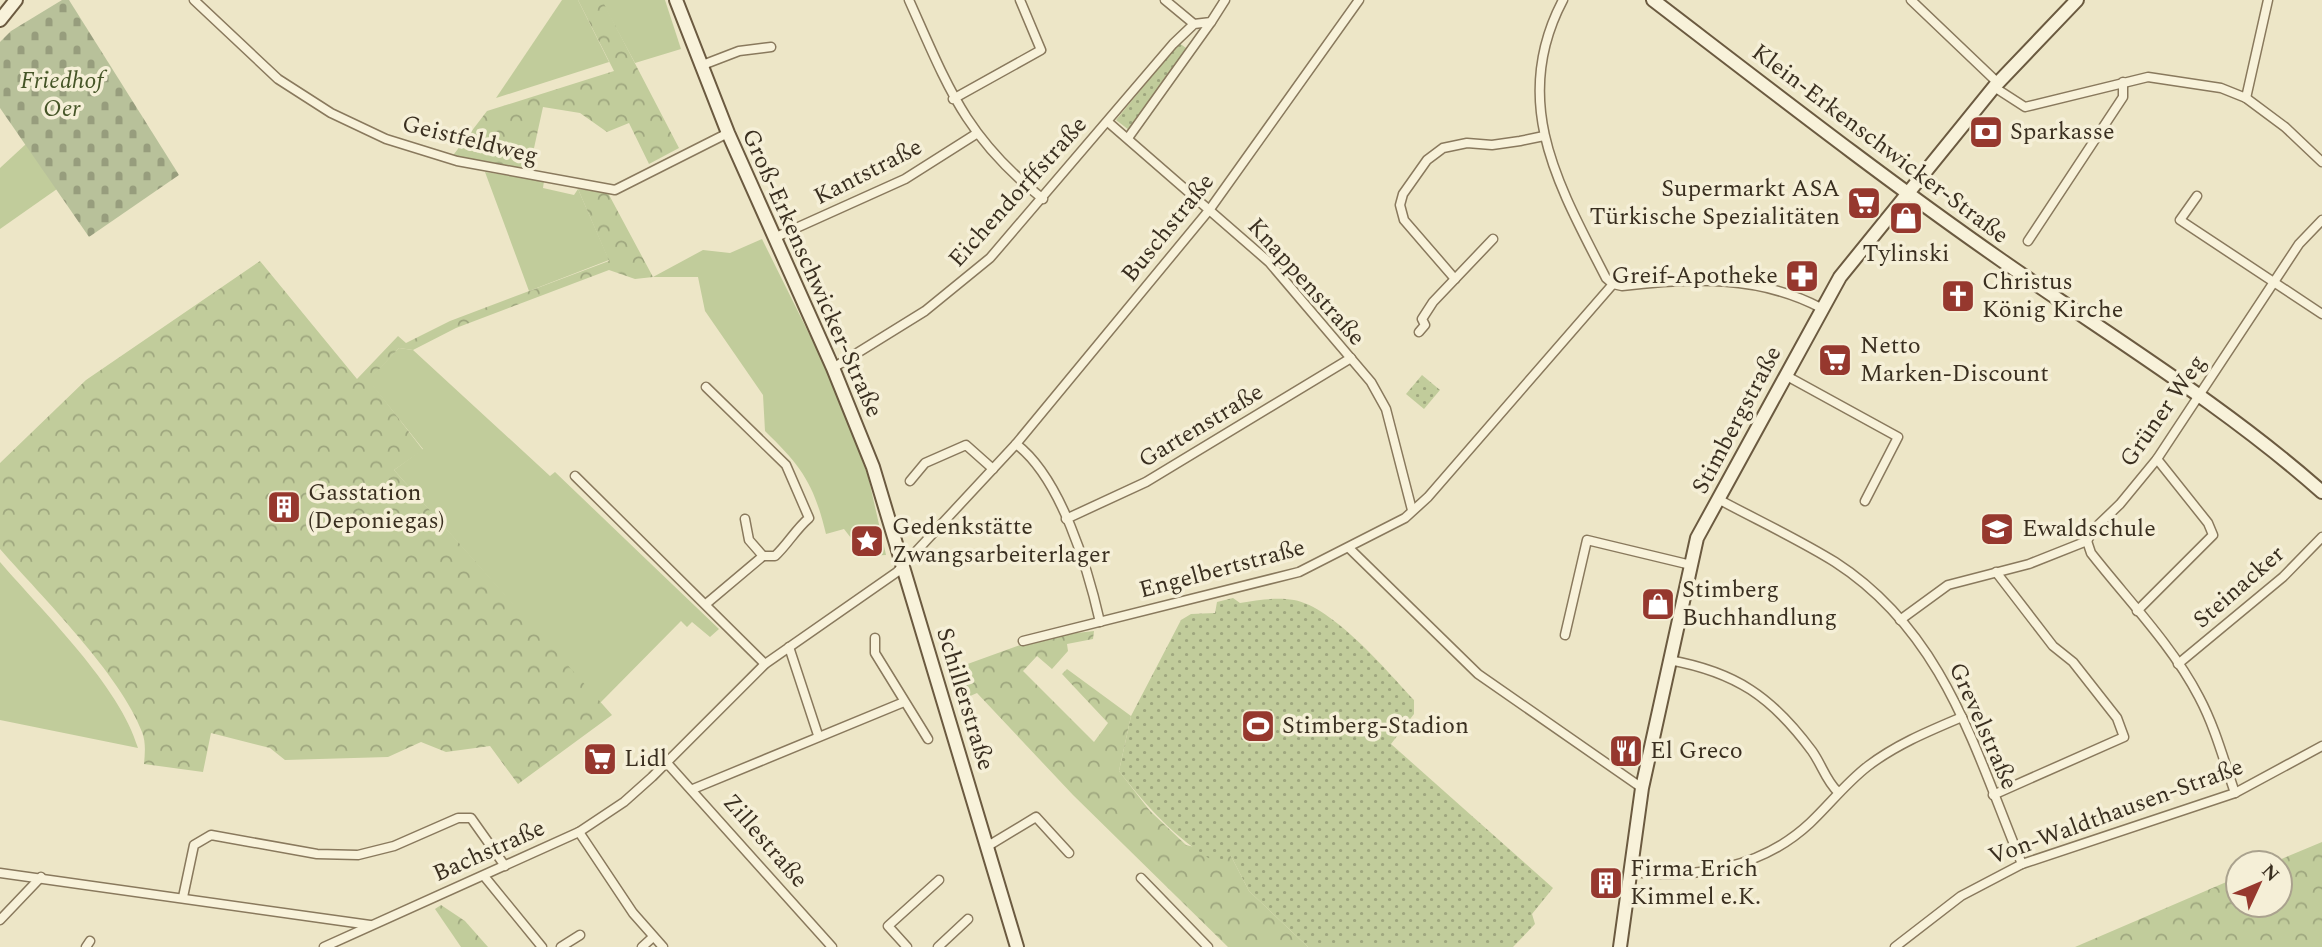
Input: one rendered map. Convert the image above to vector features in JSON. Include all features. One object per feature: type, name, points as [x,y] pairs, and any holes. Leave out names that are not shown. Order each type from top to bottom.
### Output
[{"type":"street","points":[[0,20],[16,0]]},
{"type":"street","name":"Geistfeldweg","points":[[194,0],[278,79],[331,113],[386,139],[457,161],[615,190],[728,133]]},
{"type":"street","name":"Groß-Erkenschwicker-Straße","points":[[676,0],[728,133],[833,368],[873,467],[903,565]]},
{"type":"street","points":[[909,0],[953,99],[976,134],[990,152],[1043,199]]},
{"type":"street","points":[[953,99],[1041,50],[1020,0]]},
{"type":"street","points":[[1165,0],[1194,24],[1211,22]]},
{"type":"street","name":"Eichendorffstraße","points":[[1128,138],[1225,0]]},
{"type":"street","name":"Buschstraße","points":[[903,565],[1016,444],[1210,209],[1359,0]]},
{"type":"street","points":[[1563,0],[1548,33],[1540,72],[1544,136],[1554,174],[1606,278],[1613,285],[1681,280],[1730,281],[1781,291],[1821,308]]},
{"type":"street","name":"Klein-Erkenschwicker-Straße","points":[[1653,0],[1906,194],[2197,396],[2296,469],[2322,492]]},
{"type":"street","points":[[1911,0],[1996,85],[2025,107],[2123,82],[2160,79],[2221,88],[2246,98],[2285,127],[2322,162]]},
{"type":"street","name":"Stimbergstraße","points":[[1620,947],[1642,788],[1697,538],[1840,277],[1996,85],[2077,0]]},
{"type":"street","points":[[2246,98],[2268,0]]},
{"type":"street","name":"Eichendorffstraße","points":[[833,368],[925,311],[990,258],[1173,44],[1194,24]]},
{"type":"street","points":[[700,66],[739,51],[771,47]]},
{"type":"street","points":[[2028,241],[2123,97],[2123,82]]},
{"type":"street","name":"Knappenstraße","points":[[1108,122],[1269,262],[1371,382],[1386,409],[1412,510]]},
{"type":"street","name":"Kantstraße","points":[[774,238],[905,178],[976,134]]},
{"type":"street","points":[[1455,279],[1404,220],[1400,205],[1404,194],[1427,160],[1443,148],[1467,143],[1492,145],[1520,142],[1544,136]]},
{"type":"street","points":[[2197,196],[2180,220],[2322,314]]},
{"type":"street","name":"Grüner Weg","points":[[1900,620],[1948,585],[2029,565],[2087,541],[2093,530],[2120,504],[2157,459],[2272,283],[2299,244],[2322,220]]},
{"type":"street","points":[[1419,332],[1425,325],[1422,319],[1433,302],[1493,239]]},
{"type":"street","name":"Engelbertstraße","points":[[1023,641],[1299,572],[1405,519],[1428,498],[1613,285]]},
{"type":"street","name":"Gartenstraße","points":[[1066,519],[1146,482],[1351,358]]},
{"type":"street","points":[[1785,375],[1898,437],[1865,501]]},
{"type":"street","points":[[706,387],[786,465],[809,518],[792,532],[785,547],[775,556],[762,556],[706,604]]},
{"type":"street","points":[[1016,444],[1044,475],[1066,519],[1100,622]]},
{"type":"street","points":[[910,481],[925,463],[966,445],[993,468]]},
{"type":"street","points":[[2137,611],[2213,535],[2208,523],[2157,459]]},
{"type":"street","points":[[575,476],[765,664]]},
{"type":"street","name":"Grevelstraße","points":[[1718,499],[1836,563],[1870,590],[1900,620],[1942,674],[2022,864]]},
{"type":"street","points":[[745,519],[749,540],[762,556]]},
{"type":"street","name":"Steinacker","points":[[2178,664],[2283,577],[2322,537]]},
{"type":"street","points":[[1565,635],[1587,540],[1691,565]]},
{"type":"street","points":[[2087,541],[2091,553],[2178,664],[2198,695],[2215,732],[2235,793]]},
{"type":"street","points":[[1349,548],[1478,674],[1642,788]]},
{"type":"street","name":"Bachstraße","points":[[324,947],[579,832],[624,802],[667,763],[765,664],[869,594],[903,565]]},
{"type":"street","name":"Schillerstraße","points":[[903,565],[1017,947]]},
{"type":"street","points":[[1993,795],[2124,737],[2117,718],[2073,663],[2053,646],[1996,572]]},
{"type":"street","name":"Schillerstraße","points":[[875,638],[875,653],[928,739]]},
{"type":"street","points":[[789,647],[818,735]]},
{"type":"street","points":[[1669,660],[1722,673],[1754,689],[1778,708],[1797,731],[1838,792]]},
{"type":"street","points":[[693,789],[818,735],[904,702]]},
{"type":"street","points":[[1630,872],[1669,876],[1705,874],[1738,864],[1788,840],[1809,824],[1838,792],[1865,768],[1903,743],[1962,717]]},
{"type":"street","name":"Von-Waldthausen-Straße","points":[[1895,947],[1961,896],[2022,864],[2235,793],[2322,746]]},
{"type":"street","name":"Zillestraße","points":[[667,763],[832,947]]},
{"type":"street","points":[[988,846],[1036,817],[1069,853]]},
{"type":"street","points":[[183,897],[194,845],[211,835],[317,854],[358,855],[394,846],[458,818],[471,818],[505,866]]},
{"type":"street","points":[[579,832],[633,913],[663,947]]},
{"type":"street","points":[[0,873],[370,925]]},
{"type":"street","points":[[484,876],[542,947]]},
{"type":"street","points":[[0,920],[41,877]]},
{"type":"street","points":[[1141,878],[1208,947]]},
{"type":"street","points":[[907,947],[888,926],[939,880]]},
{"type":"street","points":[[938,947],[968,919]]},
{"type":"street","points":[[561,947],[580,935]]},
{"type":"street","points":[[642,947],[653,937]]},
{"type":"green space","name":"Friedhof Oer","points":[[62,0],[69,0],[179,175],[89,237],[0,108],[0,42],[11,31]]},
{"type":"green space","points":[[562,0],[578,0],[609,62],[496,98]]},
{"type":"green space","points":[[578,0],[602,0],[679,148],[649,164],[629,123],[607,132],[580,113],[543,107],[529,171],[451,158],[487,111],[614,71]]},
{"type":"green space","points":[[601,0],[665,0],[681,49],[635,63]]},
{"type":"green space","points":[[1179,43],[1189,50],[1129,130],[1116,120]]},
{"type":"green space","points":[[26,144],[57,189],[0,229],[0,168]]},
{"type":"green space","points":[[485,172],[544,181],[543,188],[574,195],[578,189],[609,260],[529,291]]},
{"type":"green space","points":[[578,189],[608,193],[653,277],[635,279],[609,270],[456,328],[413,350],[399,348],[369,380],[423,450],[394,470],[612,715],[518,784],[490,746],[446,752],[421,742],[388,757],[285,760],[270,748],[211,733],[203,772],[144,764],[145,744],[142,732],[117,686],[99,661],[0,549],[0,463],[86,380],[260,261],[357,379],[398,336],[406,343],[450,321],[609,261]]},
{"type":"green space","points":[[762,239],[831,378],[868,476],[886,555],[865,556],[844,529],[826,534],[817,502],[805,477],[765,431],[763,395],[705,311],[698,277],[653,277],[703,250],[730,253]]},
{"type":"green space","points":[[399,348],[413,350],[550,476],[555,472],[719,629],[710,637],[692,622],[687,627],[681,621],[600,703],[394,470],[423,449],[368,380]]},
{"type":"green space","points":[[1422,375],[1440,390],[1424,409],[1406,394]]},
{"type":"green space","points":[[0,562],[98,675],[129,724],[138,748],[0,720]]},
{"type":"green space","points":[[1233,598],[1240,603],[1294,600],[1325,614],[1374,657],[1414,700],[1414,714],[1391,744],[1553,888],[1532,914],[1535,924],[1513,947],[1308,947],[1249,891],[1231,856],[1215,862],[1187,843],[1162,821],[1119,771],[1131,716],[1181,620],[1191,614],[1215,613],[1217,602]]},
{"type":"green space","points":[[1094,631],[1093,639],[1067,644],[1068,651],[1052,669],[1037,656],[1023,671],[1094,742],[1108,723],[1062,674],[1067,669],[1131,716],[1119,771],[1150,811],[1186,845],[1231,856],[1249,891],[1308,947],[1228,947],[1073,795],[977,693],[961,700],[951,670],[1042,637]]},
{"type":"green space","points":[[2322,842],[2322,947],[2075,947],[2224,883],[2224,919],[2294,919],[2294,854]]},
{"type":"green space","points":[[441,905],[465,921],[488,947],[461,947],[435,909]]},
{"type":"place","name":"Sparkasse","points":[[1986,132]]},
{"type":"place","name":"Supermarkt ASA Türkische Spezialitäten","points":[[1864,203]]},
{"type":"place","name":"Tylinski","points":[[1906,218]]},
{"type":"place","name":"Greif-Apotheke","points":[[1802,276]]},
{"type":"place","name":"Christus König Kirche","points":[[1958,296]]},
{"type":"place","name":"Netto Marken-Discount","points":[[1835,360]]},
{"type":"place","name":"Gasstation (Deponiegas)","points":[[284,507]]},
{"type":"place","name":"Ewaldschule","points":[[1997,529]]},
{"type":"place","name":"Gedenkstätte Zwangsarbeiterlager","points":[[867,541]]},
{"type":"place","name":"Stimberg Buchhandlung","points":[[1658,604]]},
{"type":"place","name":"Stimberg-Stadion","points":[[1258,726]]},
{"type":"place","name":"El Greco","points":[[1626,751]]},
{"type":"place","name":"Lidl","points":[[600,759]]},
{"type":"place","name":"Firma Erich Kimmel e.K.","points":[[1606,883]]}]
